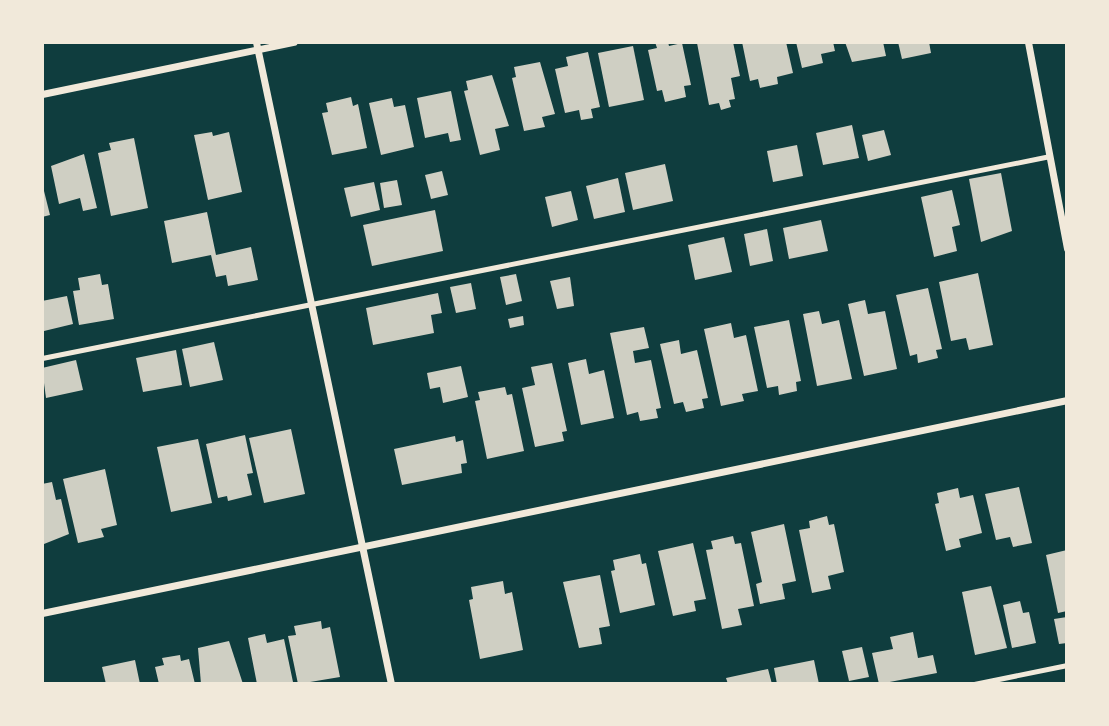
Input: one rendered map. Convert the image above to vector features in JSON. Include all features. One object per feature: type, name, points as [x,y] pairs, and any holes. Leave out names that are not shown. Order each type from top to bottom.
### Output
[{"type":"street","points":[[42,94],[257,46],[294,42]]},
{"type":"street","points":[[1028,42],[1067,248]]},
{"type":"street","points":[[257,46],[313,302],[391,684]]},
{"type":"street","points":[[42,613],[1067,400]]},
{"type":"lane","points":[[42,358],[1050,156]]},
{"type":"lane","points":[[974,684],[1067,665]]},
{"type":"building","points":[[655,42],[668,42],[669,46],[682,43],[691,85],[684,86],[686,97],[665,102],[662,90],[657,91],[648,50],[657,48]]},
{"type":"building","points":[[733,42],[740,76],[731,78],[735,99],[729,100],[731,107],[721,110],[719,103],[709,105],[697,43]]},
{"type":"building","points":[[742,42],[786,42],[793,73],[777,77],[778,84],[760,88],[758,79],[750,81]]},
{"type":"building","points":[[796,42],[833,42],[835,51],[821,54],[823,63],[802,68]]},
{"type":"building","points":[[845,42],[883,42],[886,56],[852,62]]},
{"type":"building","points":[[898,42],[929,42],[931,53],[902,59]]},
{"type":"building","points":[[633,46],[644,100],[609,107],[598,53]]},
{"type":"building","points":[[588,52],[600,107],[591,109],[593,118],[581,120],[579,110],[565,113],[555,69],[568,66],[566,57]]},
{"type":"building","points":[[540,62],[555,114],[542,117],[545,127],[524,131],[512,78],[516,77],[514,67]]},
{"type":"building","points":[[492,75],[509,126],[495,129],[500,150],[480,155],[464,91],[468,90],[466,81]]},
{"type":"building","points":[[451,91],[461,140],[450,142],[448,133],[425,138],[417,98]]},
{"type":"building","points":[[351,97],[353,106],[358,104],[367,148],[332,155],[322,113],[328,112],[326,103]]},
{"type":"building","points":[[392,98],[394,107],[405,105],[414,147],[381,155],[369,103]]},
{"type":"building","points":[[852,125],[859,158],[823,165],[816,133]]},
{"type":"building","points":[[884,130],[891,155],[868,161],[862,135]]},
{"type":"building","points":[[212,132],[213,136],[229,132],[242,192],[208,200],[194,135]]},
{"type":"building","points":[[134,138],[148,208],[111,216],[98,153],[111,150],[109,143]]},
{"type":"building","points":[[797,145],[803,176],[773,182],[767,151]]},
{"type":"building","points":[[84,154],[97,208],[83,211],[80,198],[59,204],[51,166]]},
{"type":"building","points":[[665,164],[673,201],[633,210],[625,173]]},
{"type":"building","points":[[442,171],[448,195],[431,199],[425,175]]},
{"type":"building","points":[[1001,173],[1012,231],[981,242],[969,179]]},
{"type":"building","points":[[618,178],[625,212],[594,219],[586,186]]},
{"type":"building","points":[[397,180],[402,205],[384,208],[380,183]]},
{"type":"building","points":[[374,182],[380,210],[351,217],[344,188]]},
{"type":"building","points":[[42,183],[50,215],[42,217]]},
{"type":"building","points":[[952,190],[960,225],[952,227],[957,251],[934,257],[921,197]]},
{"type":"building","points":[[571,191],[578,220],[552,227],[545,197]]},
{"type":"building","points":[[435,210],[443,251],[372,266],[363,225]]},
{"type":"building","points":[[207,212],[216,255],[251,247],[258,280],[228,286],[226,275],[216,277],[211,255],[172,263],[164,221]]},
{"type":"building","points":[[821,220],[828,251],[789,259],[783,228]]},
{"type":"building","points":[[767,229],[773,261],[750,266],[744,234]]},
{"type":"building","points":[[724,237],[732,272],[695,280],[688,245]]},
{"type":"building","points":[[978,273],[993,345],[969,350],[966,338],[951,341],[939,282]]},
{"type":"building","points":[[100,274],[102,285],[108,284],[114,319],[79,325],[73,291],[80,290],[78,278]]},
{"type":"building","points":[[516,274],[522,301],[506,305],[500,277]]},
{"type":"building","points":[[570,277],[574,306],[557,309],[550,281]]},
{"type":"building","points":[[471,283],[476,309],[456,313],[450,287]]},
{"type":"building","points":[[928,288],[942,349],[936,350],[938,358],[918,363],[917,354],[910,356],[896,295]]},
{"type":"building","points":[[438,293],[442,313],[431,315],[434,333],[373,345],[366,308]]},
{"type":"building","points":[[67,296],[73,324],[44,331],[42,301]]},
{"type":"building","points":[[865,300],[868,314],[885,311],[897,369],[864,376],[848,304]]},
{"type":"building","points":[[819,311],[822,324],[839,320],[852,379],[817,386],[803,314]]},
{"type":"building","points":[[523,316],[524,325],[510,328],[508,319]]},
{"type":"building","points":[[789,320],[801,381],[796,382],[797,391],[779,395],[778,386],[767,388],[754,327]]},
{"type":"building","points":[[731,323],[734,338],[746,335],[758,391],[742,394],[744,401],[721,406],[704,329]]},
{"type":"building","points":[[644,327],[649,348],[633,351],[635,363],[651,360],[661,408],[656,409],[658,418],[640,421],[638,412],[627,415],[610,333]]},
{"type":"building","points":[[679,340],[681,354],[697,350],[708,398],[702,399],[704,408],[686,412],[683,402],[674,404],[660,344]]},
{"type":"building","points":[[214,342],[223,380],[190,387],[182,349]]},
{"type":"building","points":[[176,350],[182,385],[143,392],[136,358]]},
{"type":"building","points":[[586,359],[589,374],[604,370],[614,418],[581,425],[568,363]]},
{"type":"building","points":[[76,360],[83,390],[46,398],[42,368]]},
{"type":"building","points":[[552,363],[567,431],[562,432],[564,441],[535,447],[522,388],[535,385],[531,367]]},
{"type":"building","points":[[461,366],[468,397],[443,403],[440,387],[430,389],[427,373]]},
{"type":"building","points":[[505,387],[507,395],[512,394],[524,451],[487,459],[475,401],[480,400],[478,392]]},
{"type":"building","points":[[291,429],[305,494],[264,503],[249,438]]},
{"type":"building","points":[[245,435],[253,473],[247,474],[252,495],[228,501],[227,496],[218,498],[206,444]]},
{"type":"building","points":[[455,436],[456,442],[463,440],[467,463],[461,464],[462,473],[402,485],[394,449]]},
{"type":"building","points":[[198,439],[212,503],[171,512],[157,447]]},
{"type":"building","points":[[105,469],[117,525],[101,529],[104,537],[78,543],[63,479]]},
{"type":"building","points":[[52,482],[56,500],[61,499],[69,534],[44,544],[42,484]]},
{"type":"building","points":[[1019,487],[1032,543],[1013,547],[1010,537],[996,540],[985,494]]},
{"type":"building","points":[[958,488],[960,498],[973,495],[982,533],[959,539],[961,547],[946,551],[935,504],[939,503],[937,493]]},
{"type":"building","points":[[827,516],[829,525],[834,524],[844,572],[828,576],[831,589],[812,593],[799,530],[810,528],[809,521]]},
{"type":"building","points":[[784,524],[796,581],[782,584],[785,599],[760,604],[756,584],[762,582],[751,532]]},
{"type":"building","points":[[733,536],[735,544],[741,543],[754,606],[738,609],[742,625],[722,629],[706,550],[713,549],[711,541]]},
{"type":"building","points":[[693,543],[706,599],[694,601],[696,611],[673,616],[658,551]]},
{"type":"building","points":[[1067,550],[1067,611],[1058,613],[1046,555]]},
{"type":"building","points":[[640,554],[642,564],[646,563],[655,605],[620,613],[611,571],[615,570],[613,560]]},
{"type":"building","points":[[600,575],[610,626],[599,628],[602,644],[579,648],[563,582]]},
{"type":"building","points":[[503,581],[505,594],[512,592],[523,650],[480,659],[469,600],[473,599],[471,587]]},
{"type":"building","points":[[991,586],[1007,648],[975,655],[962,592]]},
{"type":"building","points":[[1020,601],[1023,613],[1029,612],[1036,643],[1012,648],[1003,605]]},
{"type":"building","points":[[1067,617],[1067,643],[1059,644],[1054,619]]},
{"type":"building","points":[[321,621],[322,629],[330,627],[340,677],[298,684],[288,636],[296,635],[294,626]]},
{"type":"building","points":[[913,632],[918,658],[933,655],[937,673],[879,684],[872,653],[893,649],[890,637]]},
{"type":"building","points":[[265,634],[267,643],[284,639],[293,682],[257,684],[248,638]]},
{"type":"building","points":[[229,641],[243,684],[201,684],[198,648]]},
{"type":"building","points":[[862,647],[869,677],[849,681],[842,651]]},
{"type":"building","points":[[180,655],[181,661],[189,659],[195,684],[159,684],[155,667],[164,665],[162,658]]},
{"type":"building","points":[[135,660],[140,684],[106,684],[102,667]]},
{"type":"building","points":[[814,660],[819,684],[777,684],[774,668]]},
{"type":"building","points":[[768,669],[772,684],[728,684],[726,678]]}]
